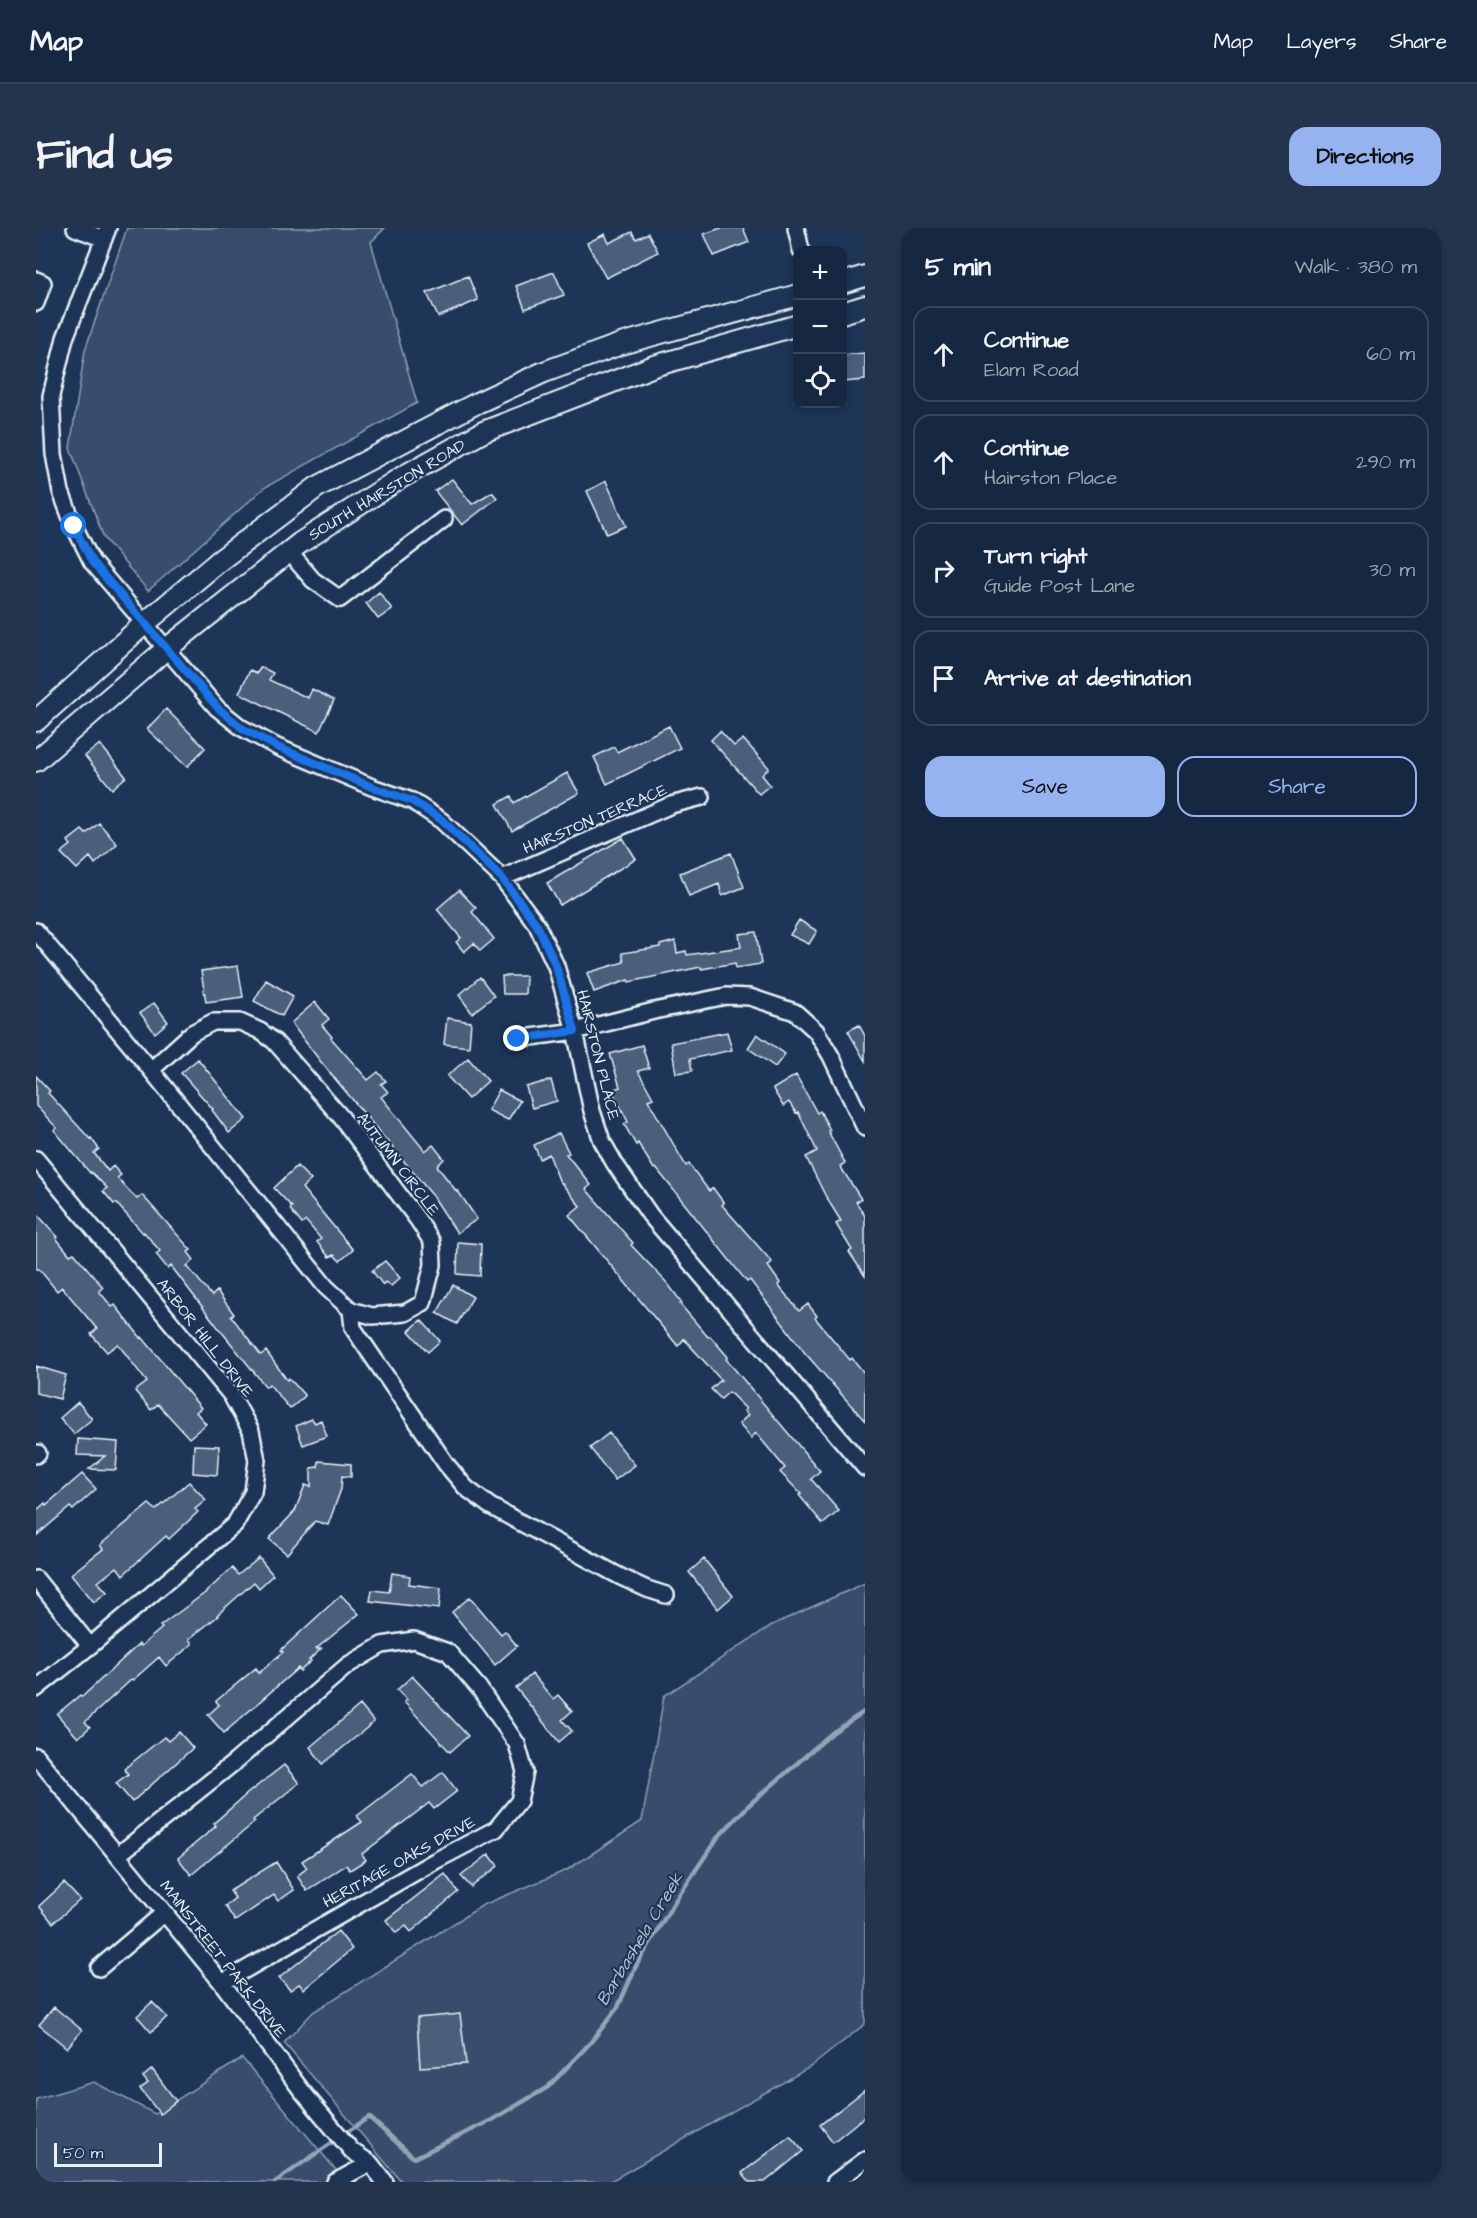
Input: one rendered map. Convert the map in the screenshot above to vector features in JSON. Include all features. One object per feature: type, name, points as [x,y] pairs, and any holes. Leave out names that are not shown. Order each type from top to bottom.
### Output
[{"type":"main road","points":[[847,282],[865,276]]},
{"type":"main road","name":"SOUTH HAIRSTON ROAD","points":[[36,722],[144,624],[219,561],[318,487],[477,403],[544,372],[621,344],[793,296]]},
{"type":"main road","points":[[847,311],[865,306]]},
{"type":"main road","name":"SOUTH HAIRSTON ROAD","points":[[36,761],[165,650],[288,552],[402,477],[483,432],[654,366],[793,326]]},
{"type":"street","points":[[75,228],[106,233]]},
{"type":"street","points":[[796,228],[800,246]]},
{"type":"street","name":"HAIRSTON PLACE","points":[[106,233],[65,338],[51,396],[54,454],[61,492],[74,526],[92,562],[165,650],[218,708],[242,728],[277,747],[372,787],[412,801],[442,820],[502,878],[537,925],[556,966],[575,1031],[592,1111],[602,1141],[615,1164],[650,1215],[865,1468]]},
{"type":"street","points":[[36,280],[43,283],[36,303]]},
{"type":"street","points":[[288,552],[313,580],[340,599],[444,519]]},
{"type":"street","name":"HAIRSTON TERRACE","points":[[502,878],[671,805],[702,797]]},
{"type":"street","points":[[36,931],[326,1287],[351,1310],[353,1328],[446,1464],[466,1488],[490,1506],[621,1577],[666,1595]]},
{"type":"street","points":[[517,1039],[575,1031],[726,996],[750,997],[795,1012],[816,1031],[831,1056],[865,1128]]},
{"type":"street","name":"AUTUMN CIRCLE","points":[[151,1070],[192,1034],[213,1022],[240,1022],[260,1031],[274,1041],[341,1117],[432,1242],[433,1265],[423,1303],[405,1313],[372,1316],[351,1310]]},
{"type":"street","name":"ARBOR HILL DRIVE","points":[[36,1159],[231,1395],[251,1431],[257,1460],[253,1492],[235,1524],[36,1689]]},
{"type":"street","points":[[36,1579],[90,1646]]},
{"type":"street","name":"HERITAGE OAKS DRIVE","points":[[118,1855],[236,1761],[348,1665],[382,1645],[414,1640],[448,1652],[479,1688],[517,1744],[525,1772],[519,1801],[496,1829],[435,1861],[222,1983]]},
{"type":"street","name":"MAINSTREET PARK DRIVE","points":[[36,1756],[222,1983],[302,2091],[352,2151],[370,2163],[385,2182]]},
{"type":"street","points":[[99,1968],[164,1913]]},
{"type":"street","points":[[835,2182],[865,2160]]},
{"type":"street","points":[[334,2182],[370,2163]]},
{"type":"shaded area","points":[[127,228],[385,228],[371,242],[417,403],[264,488],[148,591],[104,538],[70,448],[85,350]]},
{"type":"shaded area","points":[[865,1583],[865,2024],[812,2066],[609,2182],[402,2182],[284,2043],[313,2012],[483,1905],[567,1870],[642,1821],[664,1696],[772,1625]]},
{"type":"shaded area","points":[[242,2058],[346,2182],[36,2182],[36,2099],[94,2082],[155,2114]]},
{"type":"building","points":[[721,228],[743,228],[749,242],[714,256],[704,234]]},
{"type":"building","points":[[632,232],[636,239],[648,233],[658,252],[606,278],[587,243],[605,234],[609,243]]},
{"type":"building","points":[[554,272],[564,295],[525,309],[516,286]]},
{"type":"building","points":[[468,276],[478,300],[438,317],[427,293]]},
{"type":"building","points":[[865,353],[865,380],[847,382],[847,355]]},
{"type":"building","points":[[452,479],[472,504],[492,492],[497,498],[462,525],[435,491]]},
{"type":"building","points":[[606,481],[626,526],[607,534],[587,491]]},
{"type":"building","points":[[379,592],[392,609],[378,619],[366,603]]},
{"type":"building","points":[[261,667],[273,673],[269,680],[308,698],[312,689],[334,700],[319,732],[239,693],[250,670],[257,673]]},
{"type":"building","points":[[166,709],[205,748],[187,767],[147,729]]},
{"type":"building","points":[[669,726],[680,748],[607,784],[594,757],[614,747],[617,752]]},
{"type":"building","points":[[720,731],[734,746],[743,739],[769,768],[762,775],[770,785],[759,794],[711,740]]},
{"type":"building","points":[[100,744],[126,777],[112,789],[85,756]]},
{"type":"building","points":[[567,773],[579,793],[512,831],[497,804],[511,796],[514,803]]},
{"type":"building","points":[[99,823],[117,844],[95,864],[90,857],[77,869],[61,853],[71,845],[68,841],[82,830],[86,834]]},
{"type":"building","points":[[623,838],[636,859],[560,905],[547,883]]},
{"type":"building","points":[[731,853],[744,887],[722,896],[719,884],[689,896],[680,873]]},
{"type":"building","points":[[459,890],[476,908],[472,912],[494,939],[480,951],[474,943],[464,952],[456,942],[461,938],[437,909]]},
{"type":"building","points":[[799,920],[817,931],[809,944],[790,935]]},
{"type":"building","points":[[756,932],[761,964],[736,968],[735,963],[701,969],[701,967],[629,982],[628,980],[594,992],[587,973],[624,962],[622,953],[660,947],[660,945],[675,941],[677,953],[686,951],[687,955],[741,947],[739,934]]},
{"type":"building","points":[[238,966],[243,997],[206,1002],[201,971]]},
{"type":"building","points":[[502,976],[526,976],[525,994],[503,994]]},
{"type":"building","points":[[480,977],[494,996],[472,1013],[459,995]]},
{"type":"building","points":[[266,980],[293,996],[282,1016],[254,1001]]},
{"type":"building","points":[[315,1002],[329,1019],[322,1025],[331,1038],[368,1080],[378,1072],[386,1081],[381,1084],[388,1092],[381,1097],[425,1151],[433,1145],[444,1159],[437,1166],[477,1219],[457,1233],[433,1196],[291,1023]]},
{"type":"building","points":[[154,1003],[168,1022],[155,1033],[140,1013]]},
{"type":"building","points":[[447,1018],[471,1022],[469,1047],[444,1044]]},
{"type":"building","points":[[859,1025],[865,1036],[865,1061],[848,1031]]},
{"type":"building","points":[[727,1032],[732,1050],[690,1059],[692,1071],[676,1073],[671,1043]]},
{"type":"building","points":[[757,1034],[785,1054],[775,1067],[748,1048]]},
{"type":"building","points":[[642,1045],[649,1068],[638,1071],[653,1098],[648,1100],[686,1166],[689,1164],[709,1191],[713,1188],[724,1203],[722,1205],[772,1262],[768,1266],[780,1283],[778,1285],[799,1311],[808,1304],[817,1316],[815,1318],[850,1360],[852,1358],[865,1374],[865,1421],[805,1353],[750,1280],[747,1282],[656,1168],[654,1169],[638,1143],[636,1145],[624,1124],[628,1122],[612,1090],[620,1087],[610,1054]]},
{"type":"building","points":[[468,1058],[488,1081],[468,1099],[447,1076]]},
{"type":"building","points":[[198,1059],[246,1119],[229,1133],[213,1109],[181,1073]]},
{"type":"building","points":[[796,1075],[817,1113],[820,1111],[830,1130],[828,1131],[845,1163],[840,1166],[861,1199],[856,1202],[865,1216],[865,1276],[849,1252],[852,1250],[836,1224],[841,1221],[806,1157],[817,1151],[798,1112],[796,1113],[789,1102],[783,1106],[773,1089]]},
{"type":"building","points":[[36,1076],[50,1091],[48,1093],[91,1138],[99,1149],[94,1153],[108,1171],[113,1166],[121,1175],[117,1178],[137,1199],[142,1195],[191,1250],[188,1252],[194,1260],[187,1266],[212,1296],[217,1291],[234,1314],[231,1316],[261,1355],[266,1351],[287,1380],[289,1378],[305,1396],[290,1409],[269,1384],[266,1387],[171,1266],[168,1269],[156,1254],[160,1251],[116,1203],[114,1204],[103,1191],[107,1188],[90,1173],[54,1130],[57,1128],[36,1106]]},
{"type":"building","points":[[551,1080],[557,1101],[532,1108],[526,1087]]},
{"type":"building","points":[[499,1090],[520,1101],[508,1120],[488,1110]]},
{"type":"building","points":[[559,1133],[569,1153],[566,1154],[591,1185],[586,1189],[633,1243],[631,1245],[668,1284],[682,1303],[680,1304],[728,1357],[726,1359],[820,1471],[811,1479],[839,1511],[823,1524],[799,1495],[801,1494],[780,1472],[785,1468],[756,1433],[751,1438],[739,1424],[748,1415],[744,1411],[746,1409],[729,1392],[721,1399],[711,1389],[721,1380],[684,1339],[678,1346],[569,1215],[580,1206],[559,1180],[549,1154],[540,1159],[534,1145]]},
{"type":"building","points":[[297,1166],[311,1180],[302,1188],[353,1250],[340,1261],[334,1255],[329,1257],[317,1242],[321,1239],[306,1221],[302,1224],[290,1209],[292,1207],[274,1188]]},
{"type":"building","points":[[36,1213],[58,1237],[56,1238],[70,1255],[74,1253],[103,1287],[99,1291],[112,1307],[115,1305],[201,1408],[196,1412],[206,1424],[189,1438],[158,1404],[151,1410],[135,1391],[147,1382],[118,1344],[107,1352],[91,1334],[97,1329],[62,1287],[57,1291],[39,1269],[36,1269]]},
{"type":"building","points":[[458,1242],[481,1244],[480,1276],[457,1274]]},
{"type":"building","points":[[385,1261],[400,1278],[391,1286],[385,1282],[383,1285],[372,1271]]},
{"type":"building","points":[[453,1285],[473,1297],[457,1324],[437,1313]]},
{"type":"building","points":[[421,1320],[440,1341],[428,1352],[409,1331]]},
{"type":"building","points":[[36,1366],[66,1375],[60,1399],[36,1393]]},
{"type":"building","points":[[78,1402],[92,1419],[74,1434],[60,1418]]},
{"type":"building","points":[[312,1419],[315,1423],[321,1420],[327,1436],[303,1445],[296,1426]]},
{"type":"building","points":[[609,1433],[635,1465],[615,1480],[590,1448]]},
{"type":"building","points":[[78,1439],[118,1442],[116,1470],[89,1469],[105,1456],[77,1455]]},
{"type":"building","points":[[194,1445],[219,1446],[217,1475],[193,1473]]},
{"type":"building","points":[[319,1461],[351,1464],[351,1477],[342,1476],[341,1489],[328,1525],[315,1521],[287,1554],[269,1539],[295,1511],[305,1485],[311,1487],[311,1468],[318,1467]]},
{"type":"building","points":[[82,1474],[96,1489],[73,1510],[70,1507],[36,1536],[36,1511]]},
{"type":"building","points":[[189,1482],[206,1500],[195,1509],[198,1512],[169,1539],[166,1536],[123,1575],[117,1567],[98,1582],[107,1592],[94,1602],[71,1574],[103,1549],[100,1545],[149,1504],[156,1510]]},
{"type":"building","points":[[259,1558],[273,1575],[259,1588],[254,1582],[218,1616],[189,1639],[192,1644],[166,1666],[159,1657],[132,1679],[85,1722],[90,1727],[78,1738],[57,1714],[80,1695],[82,1697],[139,1644],[141,1646],[162,1628],[160,1626],[205,1593],[232,1568],[238,1575]]},
{"type":"building","points":[[704,1559],[733,1596],[718,1609],[689,1572]]},
{"type":"building","points":[[392,1573],[410,1576],[409,1584],[441,1588],[439,1609],[370,1601],[372,1590],[389,1592]]},
{"type":"building","points":[[341,1595],[359,1614],[316,1649],[321,1649],[300,1671],[298,1668],[224,1733],[208,1715],[219,1705],[216,1701],[256,1668],[259,1673]]},
{"type":"building","points":[[470,1597],[501,1634],[505,1631],[517,1646],[495,1665],[452,1612]]},
{"type":"building","points":[[532,1674],[553,1699],[558,1695],[572,1711],[562,1720],[572,1731],[559,1742],[516,1688]]},
{"type":"building","points":[[412,1676],[468,1736],[450,1752],[404,1702],[407,1700],[397,1690]]},
{"type":"building","points":[[360,1705],[374,1722],[323,1764],[310,1747]]},
{"type":"building","points":[[179,1732],[193,1748],[132,1802],[116,1783],[128,1774],[124,1769],[164,1737],[168,1741]]},
{"type":"building","points":[[284,1765],[299,1783],[191,1875],[178,1858],[216,1826],[214,1823],[248,1793]]},
{"type":"building","points":[[443,1772],[457,1791],[434,1809],[429,1803],[362,1854],[366,1860],[350,1870],[346,1865],[307,1891],[297,1876],[307,1868],[302,1861],[362,1822],[357,1816],[412,1774],[423,1787]]},
{"type":"building","points":[[489,1854],[498,1866],[471,1887],[461,1876]]},
{"type":"building","points":[[276,1862],[294,1890],[278,1901],[274,1895],[235,1921],[225,1906],[235,1898],[230,1891]]},
{"type":"building","points":[[445,1874],[458,1892],[411,1932],[406,1926],[396,1933],[386,1920]]},
{"type":"building","points":[[64,1883],[80,1900],[53,1923],[39,1906]]},
{"type":"building","points":[[338,1931],[352,1949],[304,1989],[299,1984],[290,1990],[279,1978]]},
{"type":"building","points":[[152,2002],[167,2017],[151,2032],[137,2016]]},
{"type":"building","points":[[54,2007],[82,2030],[67,2048],[39,2025]]},
{"type":"building","points":[[460,2014],[466,2064],[420,2067],[417,2018]]},
{"type":"building","points":[[152,2069],[176,2101],[160,2114],[140,2089],[148,2083],[143,2077]]},
{"type":"building","points":[[865,2090],[865,2116],[833,2142],[820,2125]]},
{"type":"building","points":[[790,2136],[803,2151],[765,2182],[749,2182],[742,2173]]},
{"type":"waterway","name":"Barbashela Creek","points":[[275,2182],[369,2117],[414,2158],[492,2120],[548,2087],[591,2042],[618,2007],[636,1966],[675,1901],[718,1837],[750,1804],[832,1733],[865,1711]]},
{"type":"route","points":[[74,526],[92,562],[165,650],[218,708],[242,728],[277,747],[372,787],[412,801],[442,820],[502,878],[537,925],[556,966],[575,1031],[517,1039]]}]
